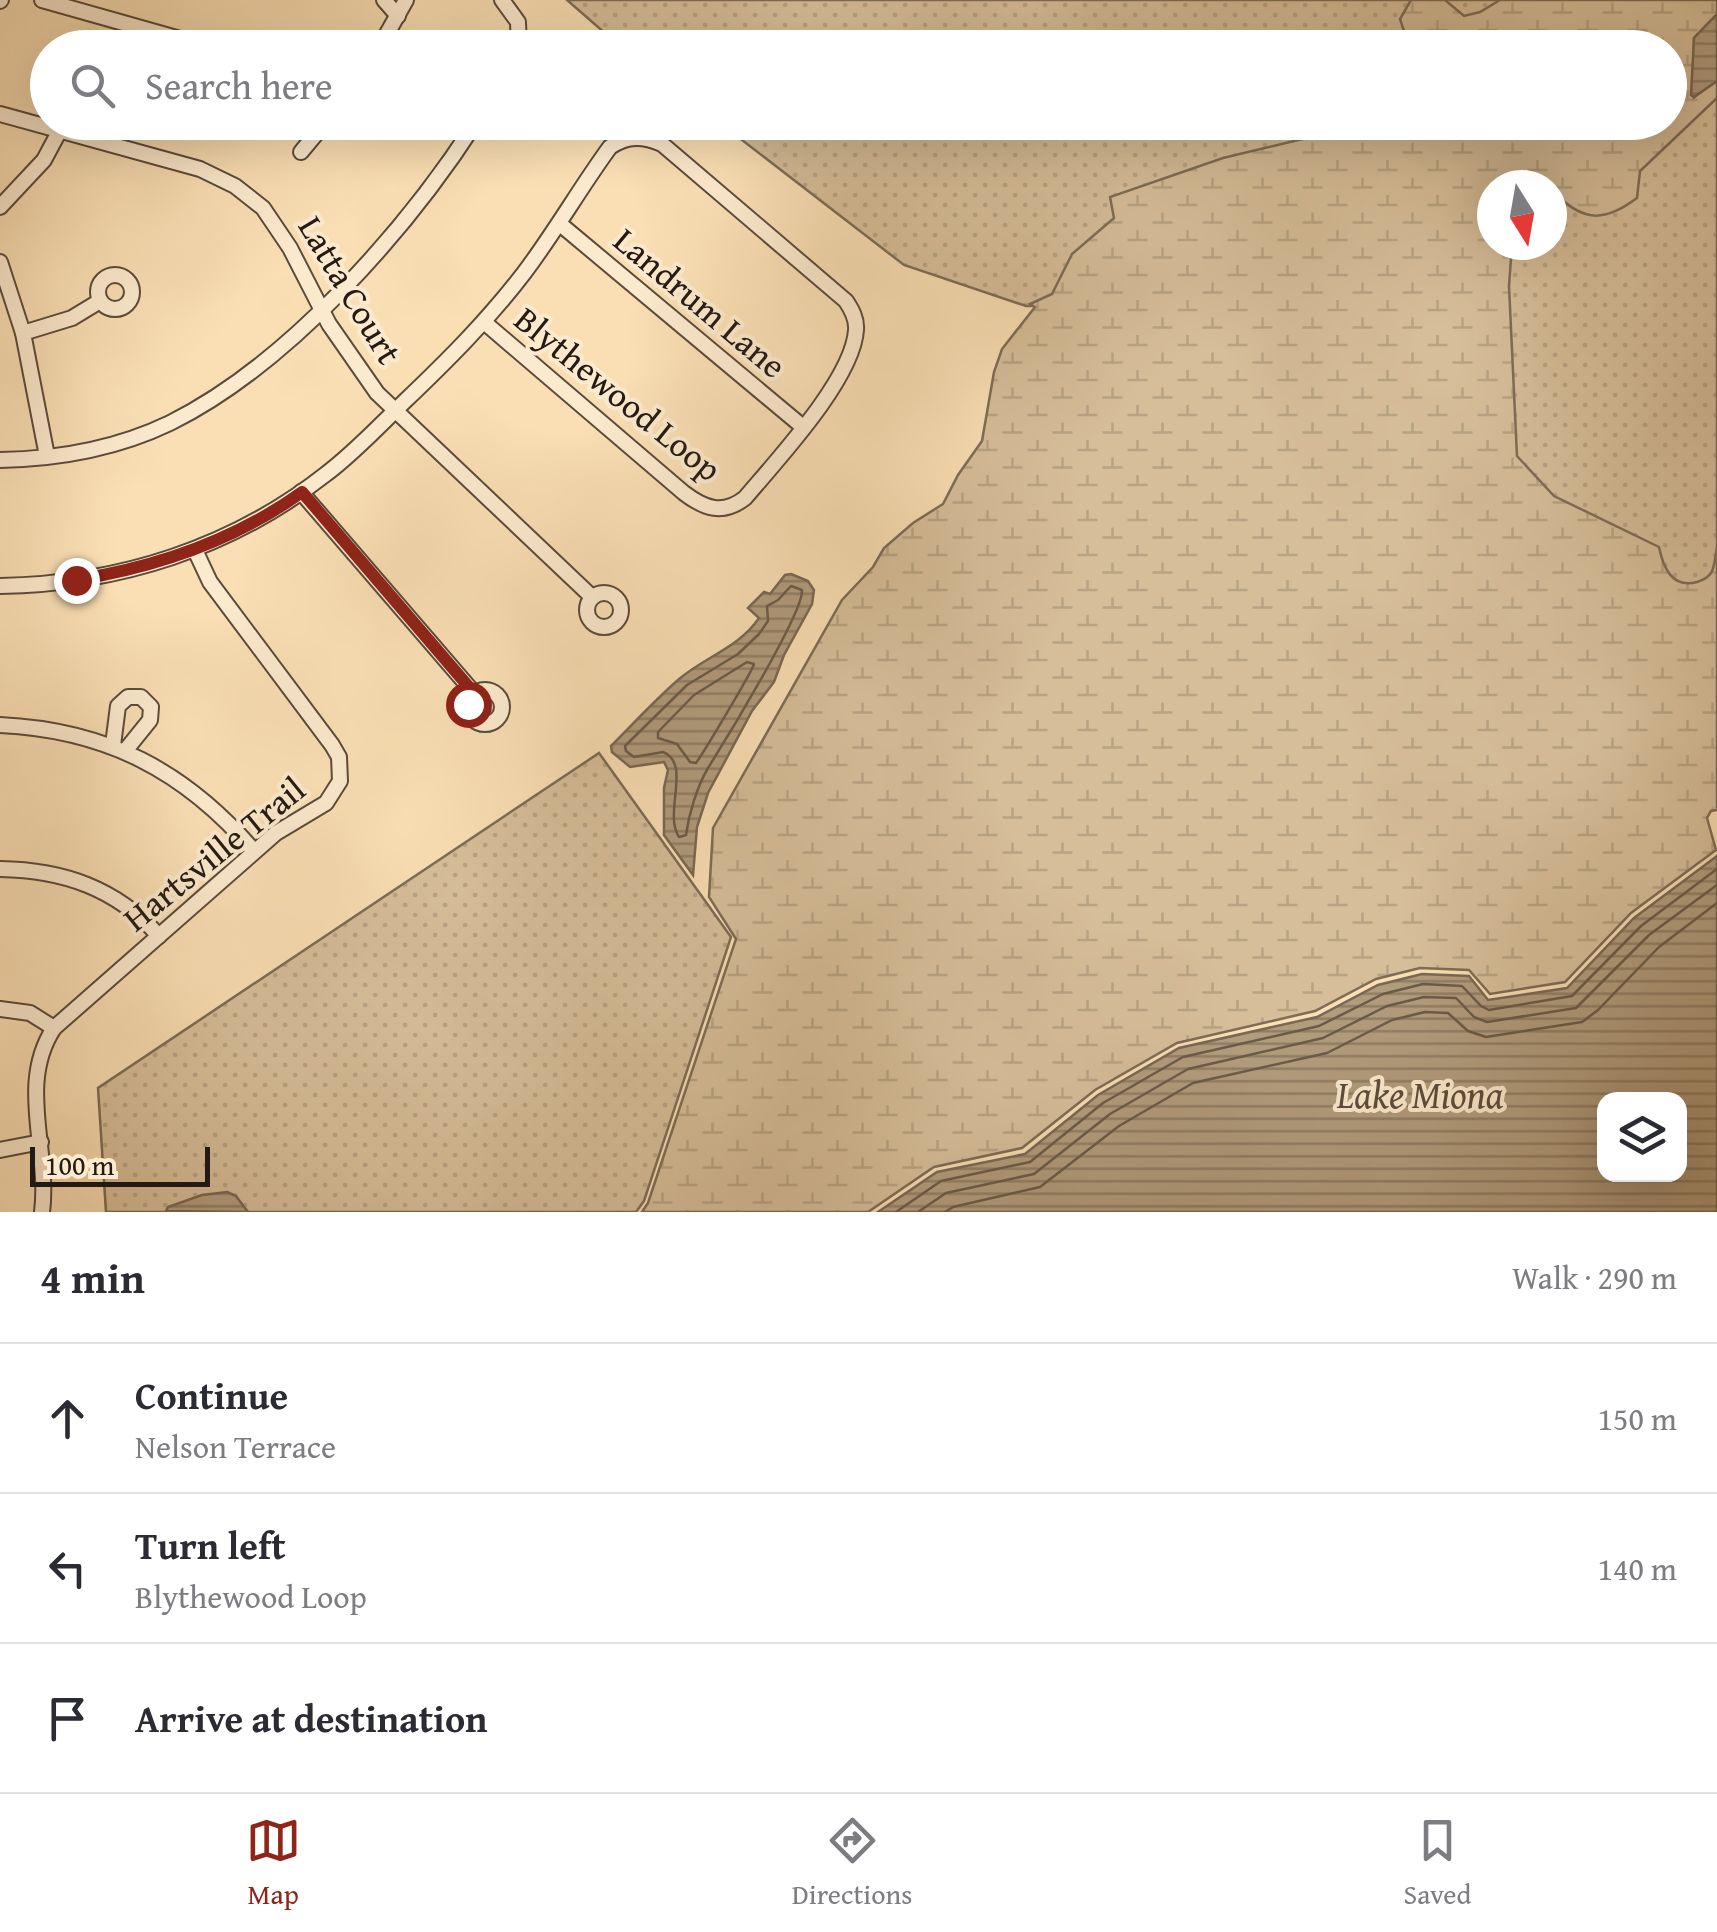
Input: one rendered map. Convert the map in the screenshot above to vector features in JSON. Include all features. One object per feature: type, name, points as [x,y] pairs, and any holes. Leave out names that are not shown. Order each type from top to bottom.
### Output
[{"type":"street","points":[[42,0],[148,30]]},
{"type":"street","points":[[384,0],[398,16]]},
{"type":"street","points":[[390,30],[406,0]]},
{"type":"street","points":[[502,0],[518,22],[518,30]]},
{"type":"street","name":"Latta Court","points":[[0,114],[30,122]]},
{"type":"street","points":[[0,208],[44,160],[55,140]]},
{"type":"street","name":"Latta Court","points":[[95,140],[200,170],[234,186],[262,208],[276,225],[363,375],[395,411],[592,597]]},
{"type":"street","points":[[301,152],[311,140]]},
{"type":"street","points":[[0,460],[47,456],[122,441],[192,411],[246,376],[322,308],[425,194],[463,140]]},
{"type":"street","name":"Blythewood Loop","points":[[0,586],[108,575],[195,550],[262,518],[302,492],[355,450],[484,322],[560,224],[610,147],[620,140]]},
{"type":"street","name":"Blythewood Loop","points":[[484,322],[705,507],[725,508],[746,498],[826,395],[851,348],[856,323],[846,301],[679,158],[653,140]]},
{"type":"street","name":"Landrum Lane","points":[[560,224],[803,428]]},
{"type":"street","points":[[0,262],[23,333],[47,456]]},
{"type":"street","points":[[23,333],[72,318],[100,302]]},
{"type":"street","points":[[302,492],[474,693]]},
{"type":"street","name":"Hartsville Trail","points":[[42,1212],[45,1188],[35,1076],[42,1046],[54,1028],[254,851],[294,820],[326,804],[340,781],[339,757],[210,582],[195,550]]},
{"type":"street","points":[[0,725],[62,731],[119,748],[172,776],[208,803],[254,851]]},
{"type":"street","points":[[0,869],[34,870],[82,881],[128,906],[158,936]]},
{"type":"street","points":[[0,1009],[30,1013],[54,1028]]},
{"type":"street","points":[[0,1150],[41,1142]]},
{"type":"green space","points":[[567,0],[1717,0],[1717,592],[1530,570],[1419,303],[1026,306],[904,265],[742,140],[1687,140],[1687,30],[601,30]]},
{"type":"green space","points":[[1411,0],[1445,0],[1464,16],[1500,0],[1717,0],[1717,14],[1694,38],[1694,97],[1717,81],[1717,98],[1687,126],[1687,30],[1404,30],[1400,19]]},
{"type":"green space","points":[[1298,140],[1673,140],[1640,171],[1637,198],[1605,215],[1586,214],[1567,204],[1567,170],[1477,170],[1477,260],[1511,260],[1517,456],[1554,496],[1659,547],[1666,569],[1681,582],[1708,577],[1717,548],[1717,810],[1707,818],[1716,850],[1631,913],[1565,982],[1490,994],[1469,970],[1420,968],[1376,979],[1315,1011],[1177,1043],[1095,1090],[1022,1148],[934,1167],[868,1212],[642,1212],[736,939],[709,897],[713,828],[842,600],[873,567],[884,548],[943,504],[982,441],[1002,349],[1035,307],[1030,304],[1052,294],[1072,254],[1114,218],[1110,197],[1223,158]]},
{"type":"green space","points":[[599,753],[731,937],[644,1201],[636,1212],[106,1212],[98,1088]]},
{"type":"water","points":[[1717,14],[1717,81],[1694,97],[1694,38]]},
{"type":"water","points":[[791,574],[808,581],[814,590],[812,604],[774,682],[752,711],[708,793],[697,827],[693,875],[664,835],[668,770],[664,762],[630,767],[612,752],[611,746],[678,680],[751,628],[759,618],[748,608]]},
{"type":"water","name":"Lake Miona","points":[[1717,856],[1717,1212],[878,1212],[937,1172],[1025,1154],[1098,1095],[1179,1048],[1317,1017],[1378,985],[1422,974],[1469,976],[1488,1000],[1567,988],[1634,918]]},
{"type":"water","points":[[227,1192],[236,1196],[248,1212],[166,1211],[202,1195]]},
{"type":"route","points":[[76,580],[149,566],[185,554],[262,518],[302,492],[474,693],[468,704]]}]
